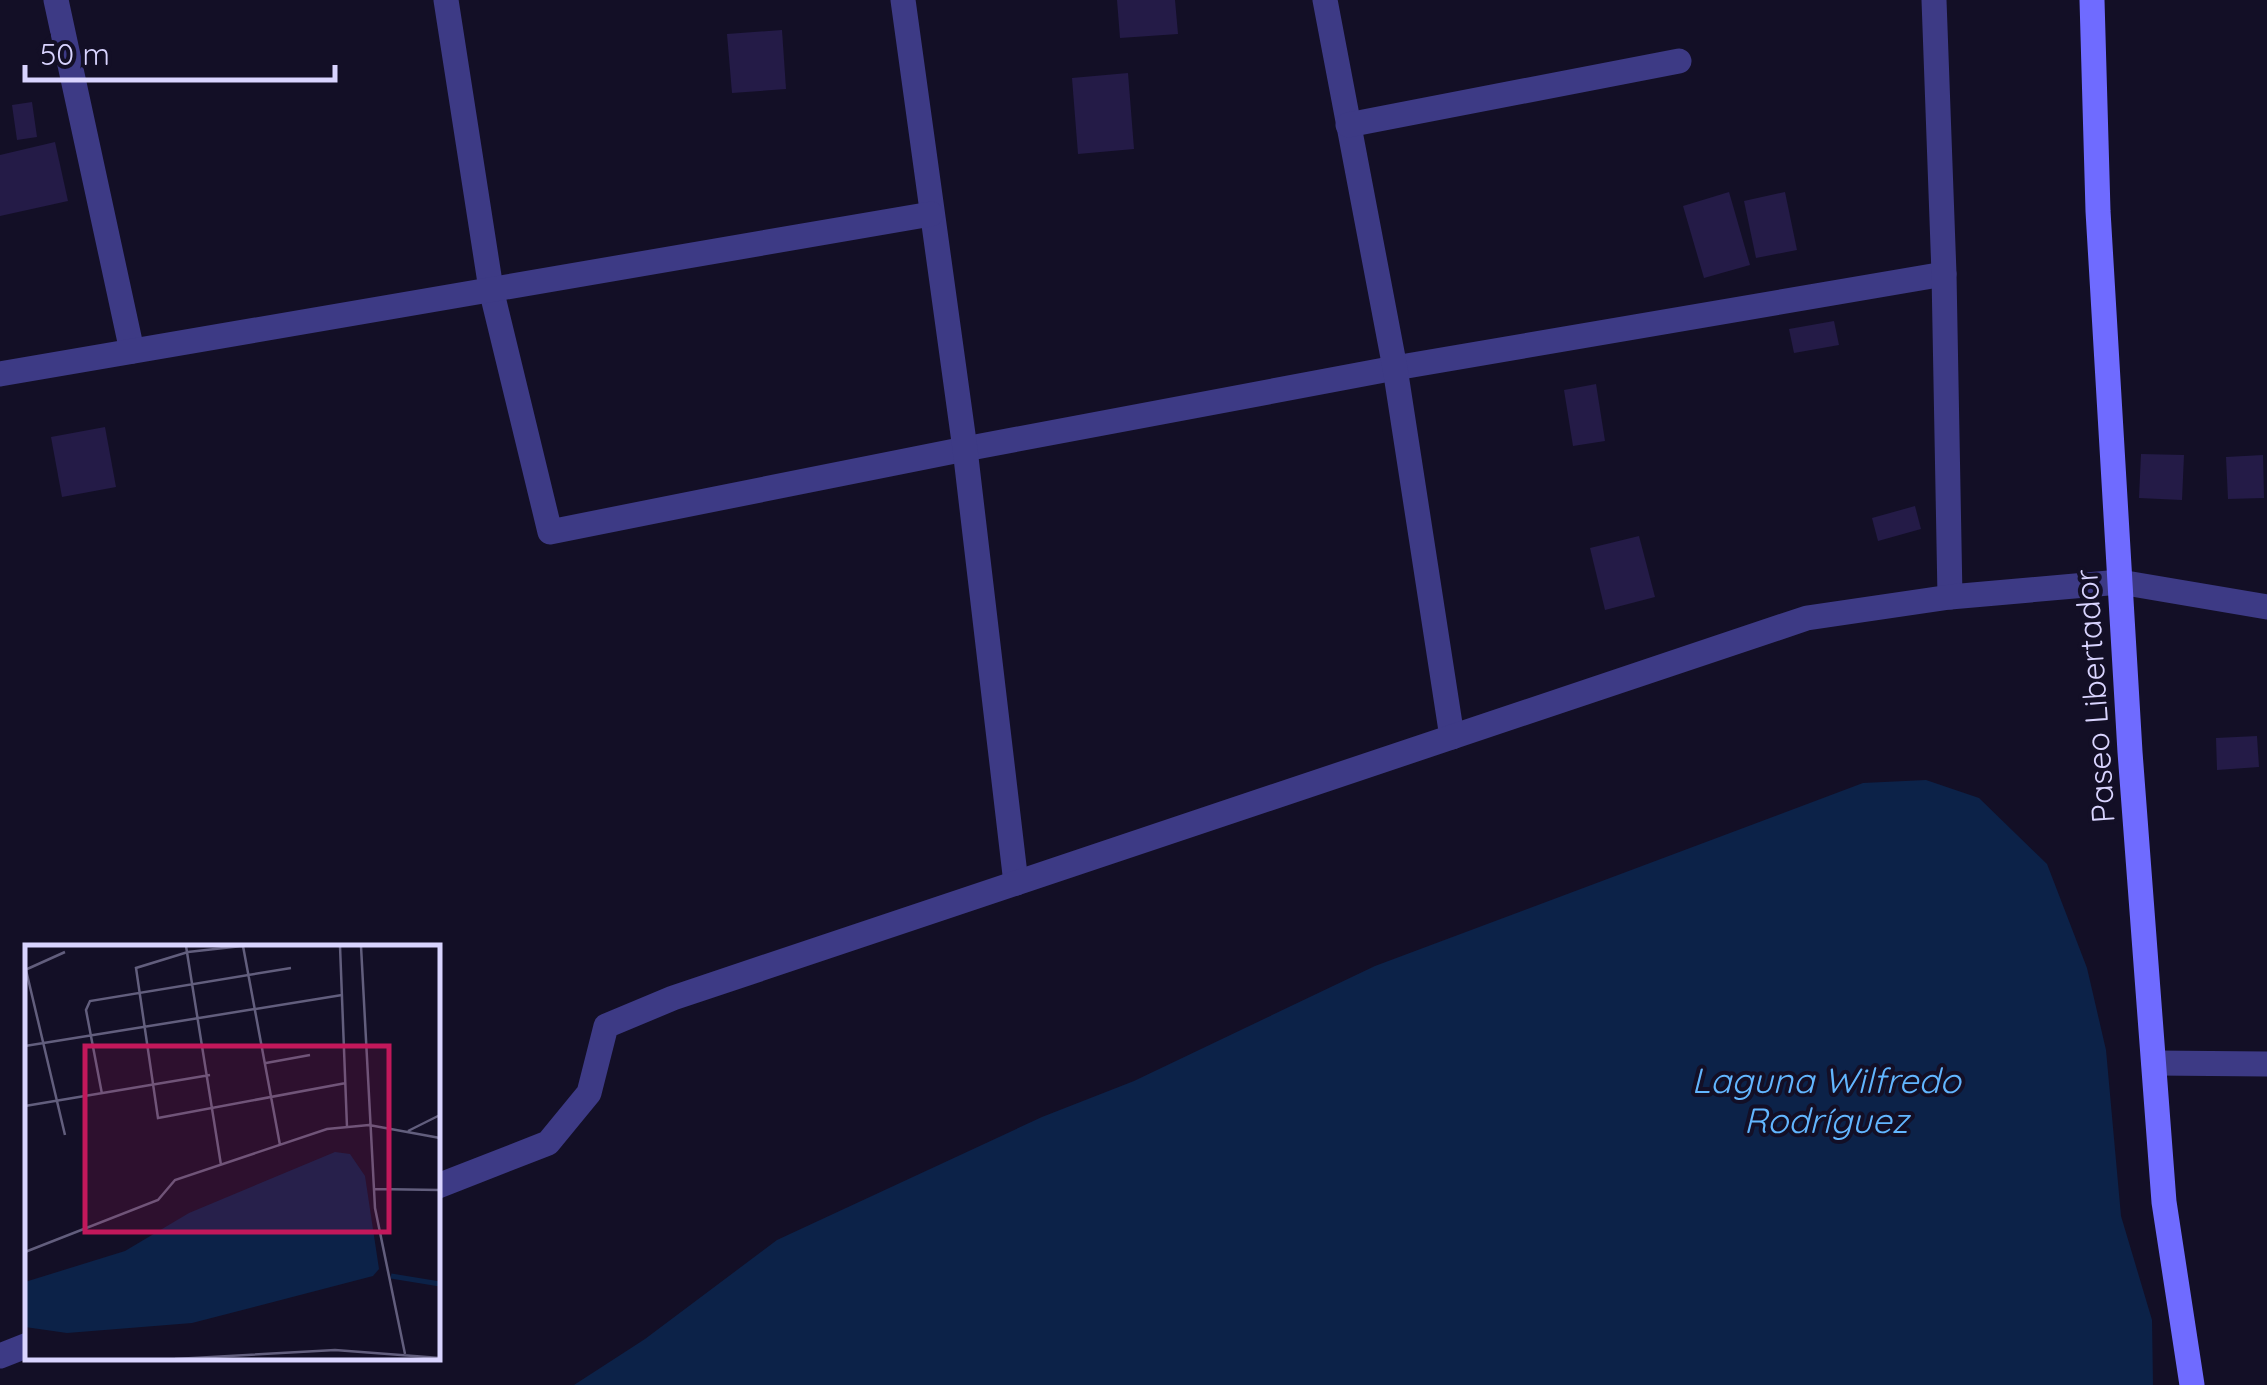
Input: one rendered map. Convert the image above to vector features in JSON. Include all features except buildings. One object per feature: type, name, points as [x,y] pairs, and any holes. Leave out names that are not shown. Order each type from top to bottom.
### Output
[{"type":"main road","name":"Paseo Libertador","points":[[2092,0],[2098,211],[2120,582],[2164,1202],[2192,1385]]},
{"type":"street","points":[[56,0],[132,352]]},
{"type":"street","points":[[446,0],[491,289],[550,532],[1396,368],[1944,274]]},
{"type":"street","points":[[903,0],[965,449],[1016,883]]},
{"type":"street","points":[[1325,0],[1396,368],[1452,737]]},
{"type":"street","points":[[1934,0],[1950,597]]},
{"type":"street","points":[[1348,124],[1679,61]]},
{"type":"street","points":[[0,374],[931,214]]},
{"type":"street","points":[[440,1185],[548,1143],[590,1093],[606,1026],[673,998],[1807,618],[1950,597],[2120,582],[2267,606]]},
{"type":"street","points":[[2154,1062],[2267,1064]]},
{"type":"street","points":[[0,1356],[25,1347]]},
{"type":"water","name":"Laguna Wilfredo Rodríguez","points":[[1926,780],[1979,798],[2047,864],[2087,968],[2106,1050],[2121,1216],[2152,1320],[2153,1385],[574,1385],[645,1339],[777,1240],[1042,1117],[1134,1081],[1375,966],[1863,783]]}]
